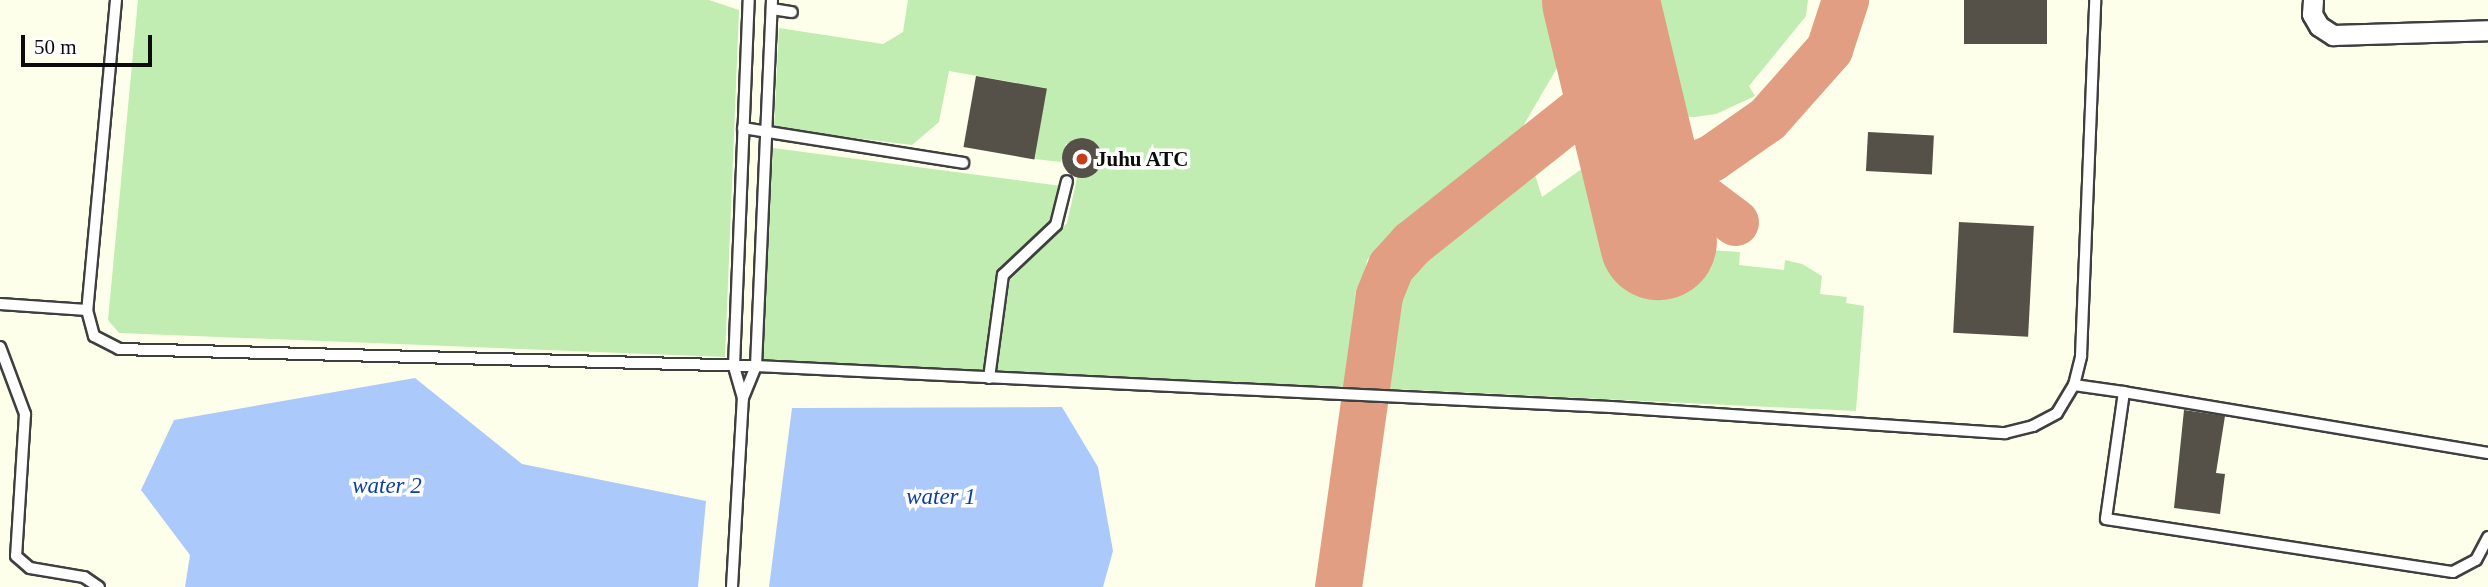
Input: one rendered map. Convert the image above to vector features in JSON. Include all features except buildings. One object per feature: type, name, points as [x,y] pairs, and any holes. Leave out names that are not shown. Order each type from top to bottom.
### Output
[{"type":"street","points":[[2313,0],[2312,14],[2319,26],[2333,34],[2488,30]]},
{"type":"lane","points":[[117,0],[87,310],[94,336],[119,349],[756,366],[1611,407],[2005,433],[2034,426],[2057,413],[2074,385],[2081,356],[2095,0]]},
{"type":"lane","points":[[744,398],[734,366],[749,0]]},
{"type":"lane","points":[[732,587],[744,398],[756,366],[772,5],[792,12]]},
{"type":"lane","points":[[743,128],[963,163]]},
{"type":"lane","points":[[989,378],[1003,275],[1056,225],[1067,181]]},
{"type":"lane","points":[[0,304],[87,310]]},
{"type":"lane","points":[[0,347],[25,414],[16,556],[30,568],[84,577],[99,587]]},
{"type":"lane","points":[[2074,385],[2488,453]]},
{"type":"lane","points":[[2124,392],[2106,519],[2453,572],[2476,560],[2488,537]]},
{"type":"green space","points":[[138,0],[709,0],[739,10],[725,357],[119,333],[108,320]]},
{"type":"green space","points":[[908,0],[1553,0],[1562,50],[1557,68],[1519,133],[1384,241],[1367,260],[1348,387],[996,371],[1009,281],[1067,223],[1077,178],[1092,175],[1101,164],[1099,147],[1086,138],[1066,144],[1061,162],[1035,159],[1046,88],[949,71],[939,122],[912,145],[774,128],[779,28],[883,44],[903,32]]},
{"type":"green space","points":[[1642,0],[1808,0],[1806,16],[1749,86],[1755,96],[1716,114],[1694,117],[1678,116],[1665,106]]},
{"type":"green space","points":[[773,148],[1061,186],[1055,216],[997,275],[983,371],[763,359]]},
{"type":"green space","points":[[1596,159],[1621,266],[1692,249],[1740,252],[1739,265],[1784,270],[1785,260],[1802,264],[1822,276],[1820,294],[1847,297],[1846,303],[1864,306],[1856,411],[1372,388],[1392,282],[1415,250],[1531,162],[1542,197]]},
{"type":"water","name":"water 2","points":[[415,378],[522,464],[706,501],[698,587],[185,587],[190,555],[141,490],[174,420]]},
{"type":"water","name":"water 1","points":[[1062,407],[1098,467],[1113,551],[1103,587],[769,587],[792,408]]},
{"type":"taxiway","points":[[1644,184],[1711,158],[1767,119],[1829,49],[1845,0]]},
{"type":"taxiway","points":[[1338,587],[1379,295],[1391,266],[1412,243],[1619,79]]},
{"type":"taxiway","points":[[1644,184],[1699,195],[1735,222]]},
{"type":"runway","points":[[1600,0],[1658,241]]},
{"type":"place","name":"Juhu ATC","points":[[1082,159]]}]
